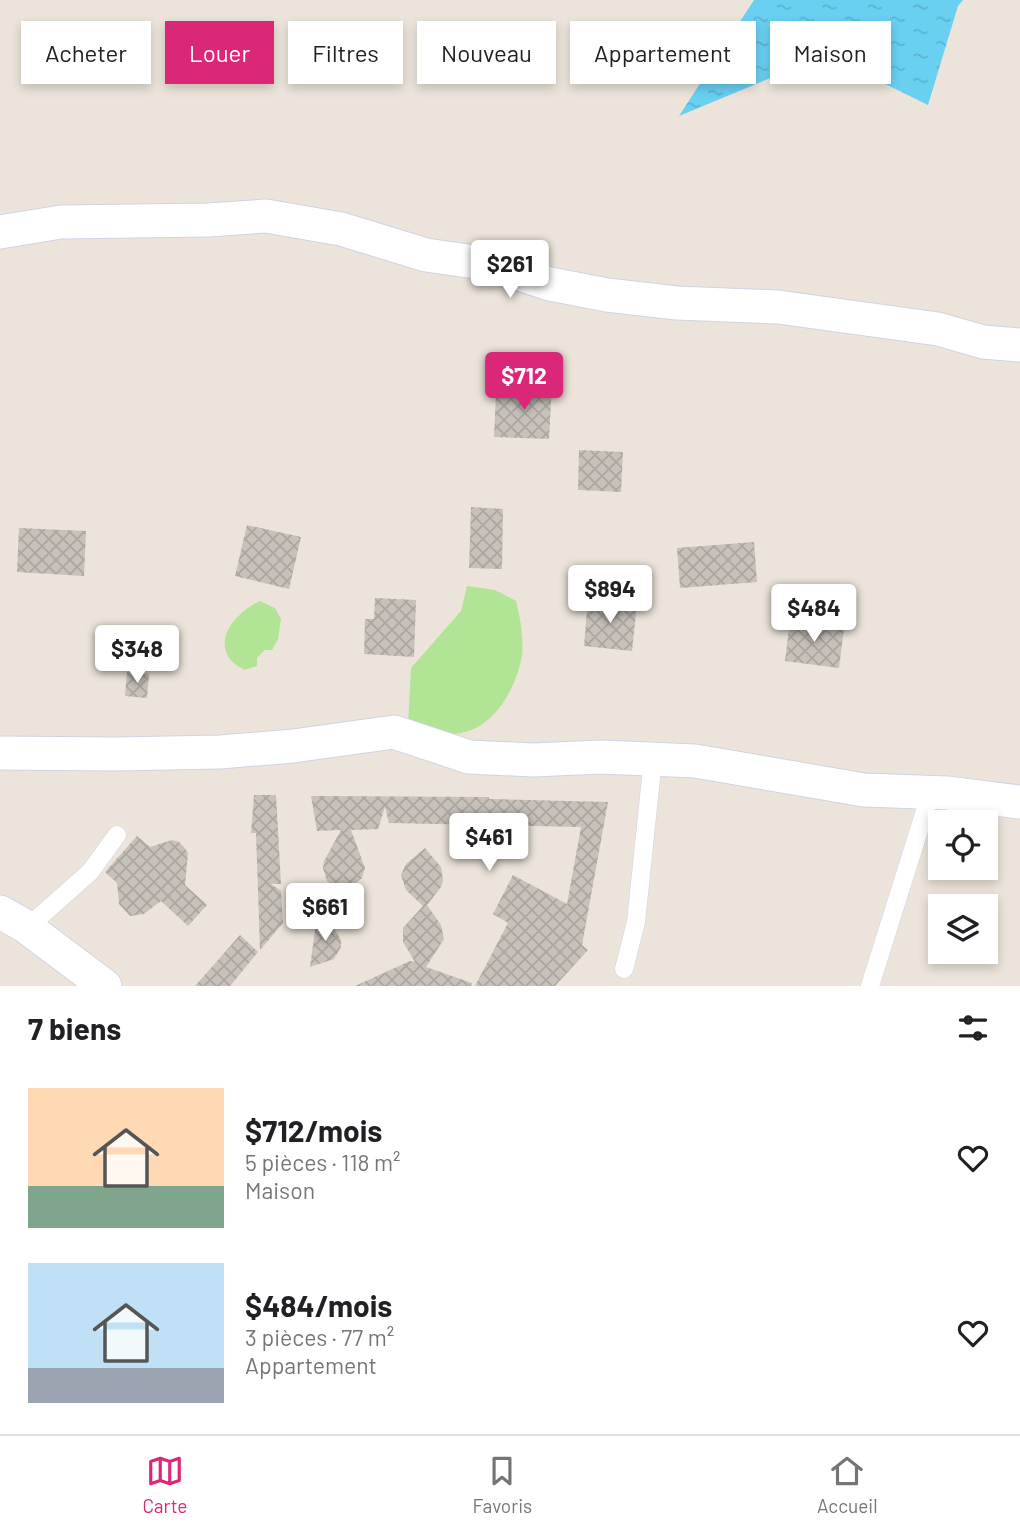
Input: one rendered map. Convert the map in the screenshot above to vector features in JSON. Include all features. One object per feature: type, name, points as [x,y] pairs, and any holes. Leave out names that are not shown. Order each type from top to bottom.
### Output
[{"type":"street","points":[[0,232],[61,222],[208,220],[265,216],[341,229],[426,256],[489,264],[550,284],[607,295],[677,303],[778,307],[938,329],[983,342],[1020,345]]},
{"type":"street","points":[[0,752],[220,752],[394,733],[469,757],[533,760],[603,757],[695,761],[864,790],[931,792],[1020,802]]},
{"type":"street","points":[[14,919],[105,986]]},
{"type":"lane","points":[[624,969],[636,922],[653,759]]},
{"type":"lane","points":[[870,986],[931,792]]},
{"type":"lane","points":[[14,919],[90,872],[117,835]]},
{"type":"green space","points":[[467,586],[495,590],[516,601],[522,655],[514,682],[500,708],[479,727],[451,734],[408,725],[411,668],[461,611]]},
{"type":"green space","points":[[260,601],[275,608],[281,619],[278,639],[272,650],[265,650],[257,658],[257,666],[244,670],[230,659],[225,642],[227,633],[237,617]]},
{"type":"water","points":[[754,0],[963,0],[958,6],[928,105],[885,84],[891,84],[891,21],[770,21],[770,78],[679,116],[700,84],[756,84],[756,21],[740,21]]},
{"type":"building","points":[[517,382],[552,384],[549,439],[494,437],[496,394],[516,394]]},
{"type":"building","points":[[579,450],[623,452],[621,492],[578,490]]},
{"type":"building","points":[[471,507],[503,509],[502,569],[469,568]]},
{"type":"building","points":[[247,525],[301,537],[289,589],[235,576]]},
{"type":"building","points":[[19,528],[86,531],[84,576],[17,572]]},
{"type":"building","points":[[754,542],[757,582],[680,588],[677,548]]},
{"type":"building","points":[[375,598],[416,600],[414,657],[364,654],[365,619],[374,619]]},
{"type":"building","points":[[588,599],[637,604],[632,651],[584,646]]},
{"type":"building","points":[[790,621],[844,628],[839,668],[785,661]]},
{"type":"building","points":[[127,672],[149,674],[147,698],[125,696]]},
{"type":"building","points":[[254,795],[276,795],[281,884],[271,884],[281,891],[283,923],[260,950],[256,833],[251,833]]},
{"type":"building","points":[[311,796],[489,797],[608,802],[582,945],[588,950],[555,986],[475,986],[508,923],[493,914],[513,875],[567,904],[581,827],[389,823],[385,807],[378,829],[351,830],[365,868],[362,878],[352,887],[335,888],[327,881],[323,868],[341,830],[317,831]]},
{"type":"building","points":[[137,836],[150,847],[172,840],[179,842],[188,853],[185,885],[207,905],[188,926],[161,901],[144,914],[130,916],[119,904],[117,883],[105,872]]},
{"type":"building","points":[[425,848],[441,867],[441,887],[427,905],[441,925],[444,939],[426,967],[472,983],[471,986],[355,986],[410,961],[415,962],[403,942],[403,928],[423,906],[406,890],[401,875],[406,864]]},
{"type":"building","points":[[317,916],[334,928],[341,940],[341,947],[334,959],[310,967]]},
{"type":"building","points":[[240,935],[258,952],[230,986],[195,986]]}]
